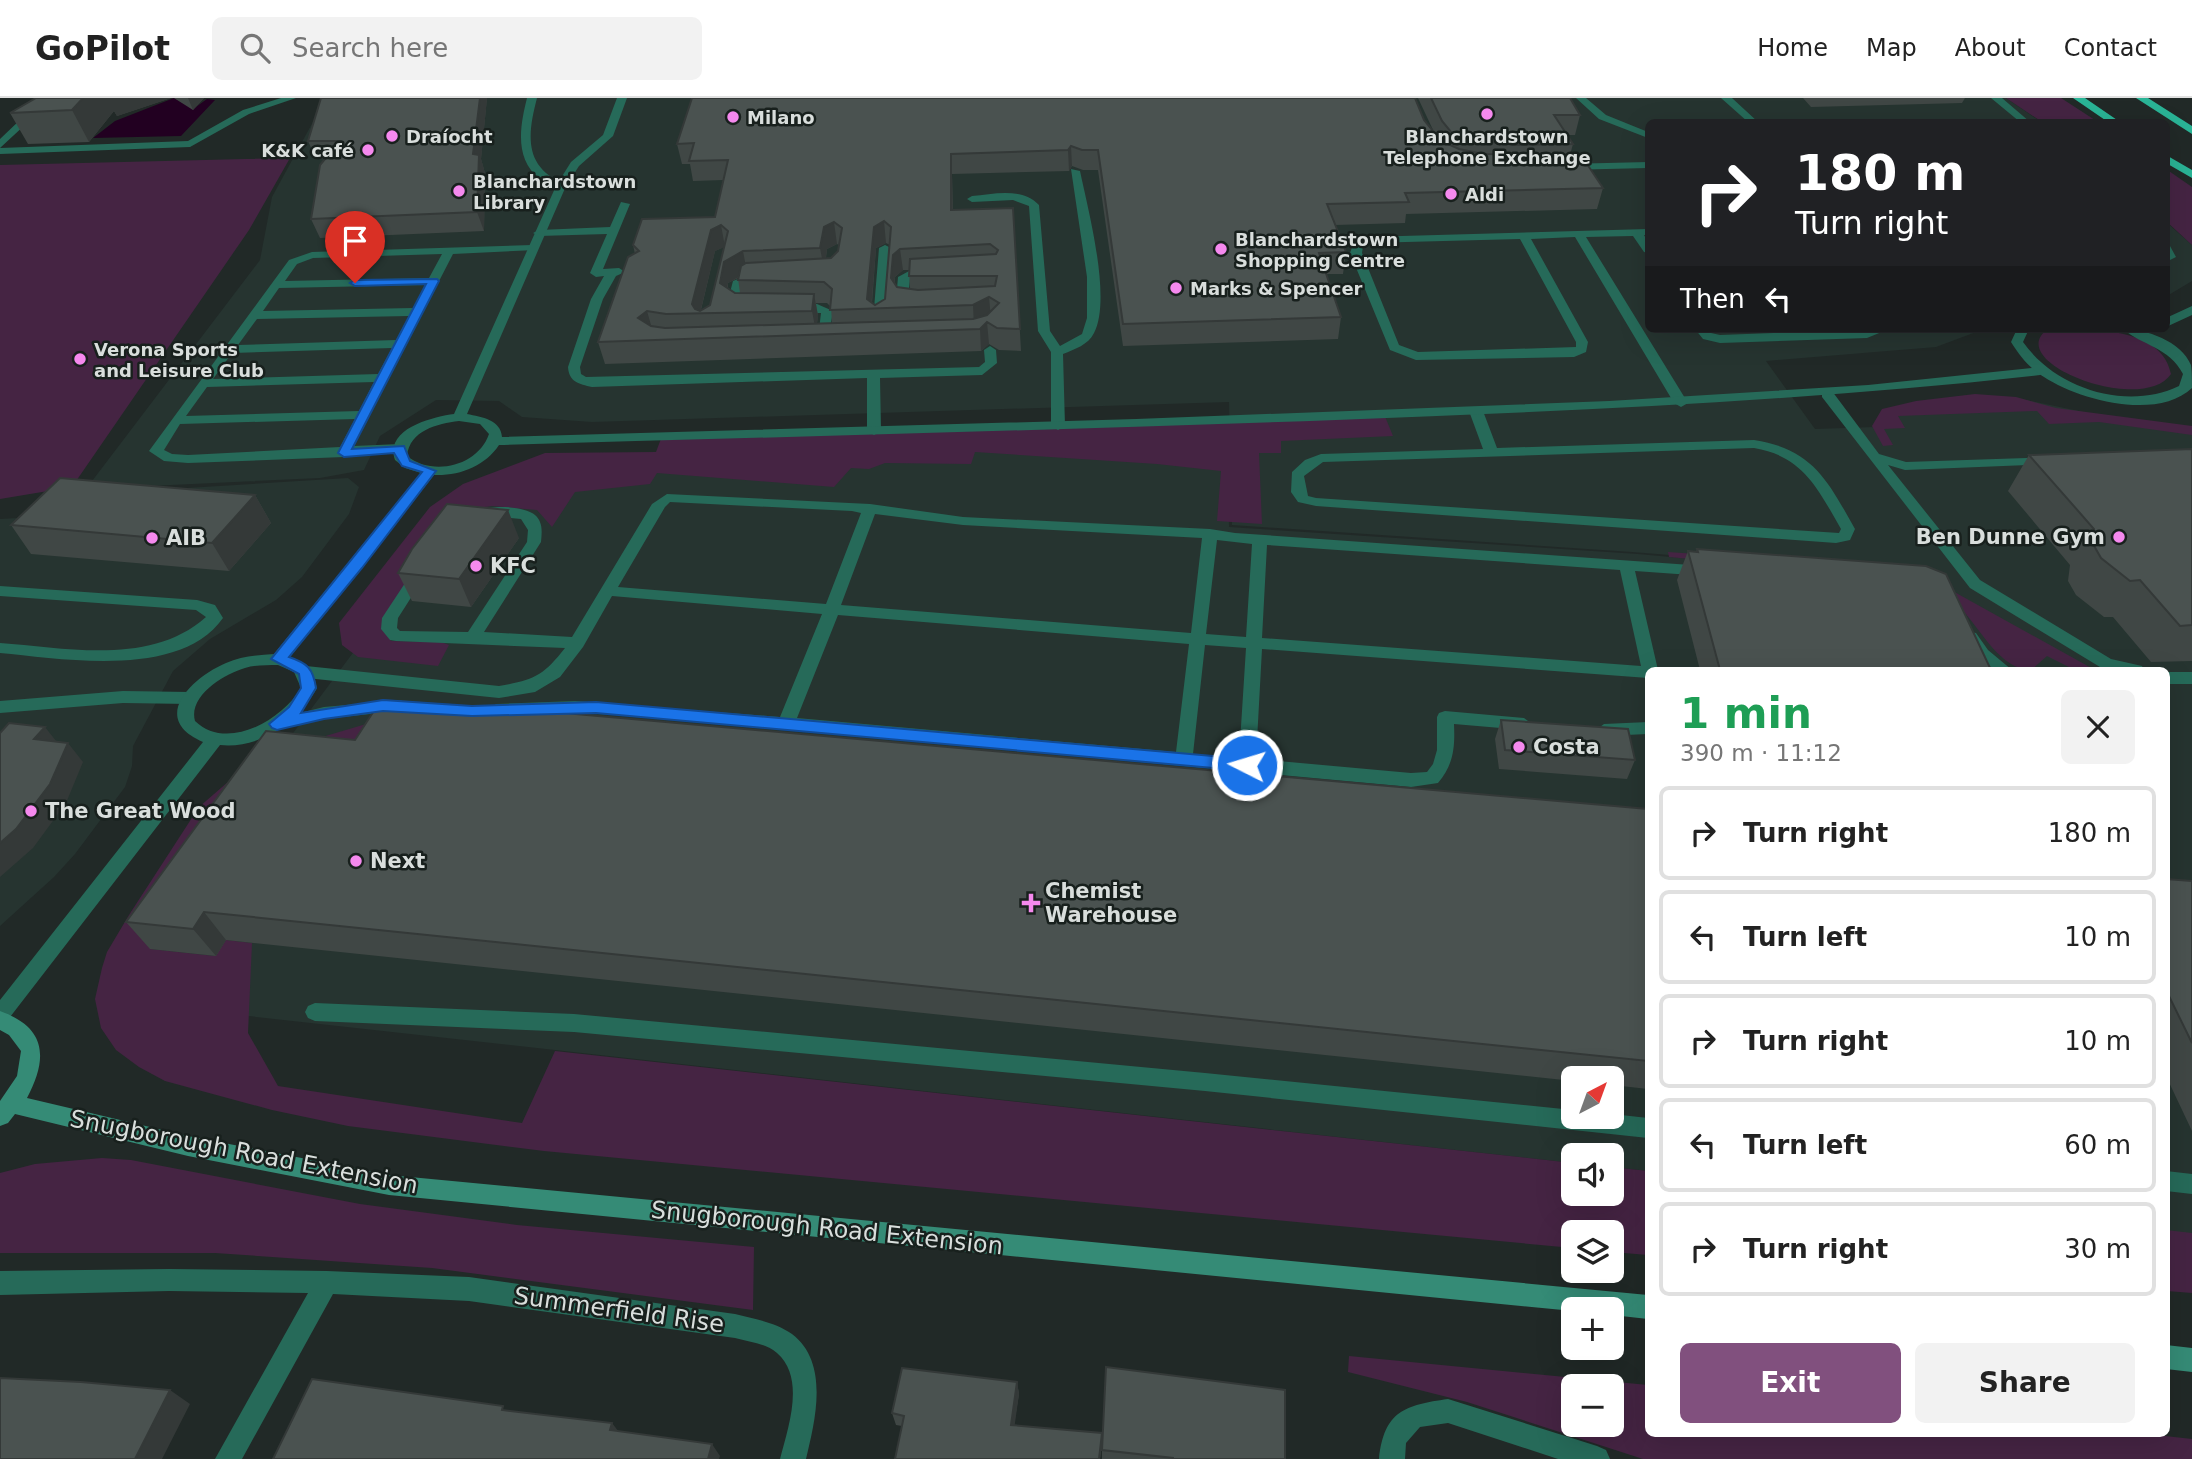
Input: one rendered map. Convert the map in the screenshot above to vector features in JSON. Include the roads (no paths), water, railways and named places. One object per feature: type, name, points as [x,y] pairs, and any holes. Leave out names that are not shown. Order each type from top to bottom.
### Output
[{"type":"highway","points":[[2078,98],[2110,119]]},
{"type":"highway","points":[[2141,98],[2192,131]]},
{"type":"highway","points":[[2152,98],[2192,124]]},
{"type":"highway","points":[[2170,161],[2192,175]]},
{"type":"main road","points":[[0,1017],[17,1026],[29,1039],[32,1058],[27,1080],[6,1110]]},
{"type":"main road","name":"Snugborough Road Extension","points":[[6,1110],[389,1185],[1645,1307]]},
{"type":"main road","points":[[2170,1357],[2192,1360]]},
{"type":"street","points":[[0,145],[49,98]]},
{"type":"street","points":[[0,150],[190,144],[246,112],[291,98]]},
{"type":"street","points":[[532,98],[524,131],[525,146],[539,174],[548,182],[561,186]]},
{"type":"street","points":[[459,417],[561,186],[575,164],[608,136],[622,98]]},
{"type":"street","points":[[1581,98],[1591,110],[1629,130],[1645,134]]},
{"type":"street","points":[[1726,98],[1750,119]]},
{"type":"street","points":[[1996,98],[2021,119]]},
{"type":"street","points":[[1547,168],[1645,165]]},
{"type":"street","points":[[1057,352],[1083,340],[1090,330],[1094,290],[1075,171]]},
{"type":"street","points":[[972,199],[1024,198],[1034,205],[1044,331],[1057,352],[1058,426]]},
{"type":"street","points":[[625,204],[596,273],[636,272]]},
{"type":"street","points":[[539,233],[612,230]]},
{"type":"street","points":[[1523,235],[1581,342],[1581,349],[1574,353],[1416,356],[1394,347],[1356,253],[1358,244],[1366,240],[1578,233],[1642,232]]},
{"type":"street","points":[[1578,233],[1681,402]]},
{"type":"street","points":[[400,448],[344,453],[169,458],[156,451],[293,262],[305,257],[532,248]]},
{"type":"street","points":[[879,321],[886,248]]},
{"type":"street","points":[[344,453],[449,251]]},
{"type":"street","points":[[612,273],[597,299],[574,368],[575,375],[592,383],[982,370],[991,363],[990,350]]},
{"type":"street","points":[[920,305],[904,303],[904,277],[911,274],[951,273]]},
{"type":"street","points":[[752,310],[741,309],[733,304],[737,284],[751,279],[776,278]]},
{"type":"street","points":[[277,285],[434,281]]},
{"type":"street","points":[[778,309],[817,308],[827,311],[831,338],[810,339]]},
{"type":"street","points":[[2170,321],[2192,310]]},
{"type":"street","points":[[255,315],[417,312]]},
{"type":"street","points":[[1704,333],[1720,339],[1870,333]]},
{"type":"street","points":[[2021,333],[2017,342],[2024,356],[2040,371],[2070,386],[2123,399],[2148,400],[2177,394],[2192,399]]},
{"type":"street","points":[[2150,333],[2186,366],[2189,382],[2177,394]]},
{"type":"street","points":[[229,349],[400,344]]},
{"type":"street","points":[[496,441],[1058,426],[1681,402],[1827,394],[2040,371]]},
{"type":"street","points":[[873,374],[874,431]]},
{"type":"street","points":[[203,383],[383,378]]},
{"type":"street","points":[[1827,394],[1975,584],[2106,663],[2123,667]]},
{"type":"street","points":[[1476,411],[1492,453]]},
{"type":"street","points":[[176,420],[363,415]]},
{"type":"street","points":[[459,417],[473,418],[492,426],[496,441],[483,456],[444,470],[430,471],[406,464],[400,457],[404,439],[414,431],[435,422],[459,417]]},
{"type":"street","points":[[1773,445],[1799,457],[1848,529],[1845,537],[1822,538],[1315,502],[1303,499],[1298,492],[1297,475],[1301,469],[1321,458],[1492,453],[1773,445]]},
{"type":"street","points":[[1876,457],[1905,466],[2061,460]]},
{"type":"street","points":[[279,659],[430,471]]},
{"type":"street","points":[[421,707],[383,706],[357,709],[277,724],[238,738],[215,738],[196,733],[188,724],[185,711],[190,698],[209,679],[233,666],[252,660],[279,659],[298,665],[306,672],[499,692],[522,689],[546,681],[577,643],[659,505],[667,498],[870,508],[963,521],[1210,534],[1260,540],[1721,572]]},
{"type":"street","points":[[786,723],[811,665],[870,508]]},
{"type":"street","points":[[474,637],[534,542],[535,530],[531,519],[524,514],[476,513]]},
{"type":"street","points":[[1184,760],[1210,534]]},
{"type":"street","points":[[1247,765],[1260,540]]},
{"type":"street","points":[[430,558],[390,618],[388,629],[396,636],[577,643]]},
{"type":"street","points":[[1626,564],[1648,667]]},
{"type":"street","points":[[0,590],[197,605],[209,609],[215,618],[208,627],[194,636],[133,656],[0,648]]},
{"type":"street","points":[[607,591],[1197,639],[1645,671]]},
{"type":"street","points":[[1962,624],[1982,654],[2000,667]]},
{"type":"street","points":[[277,724],[295,711],[305,698],[309,688],[306,672]]},
{"type":"street","points":[[2170,678],[2192,678]]},
{"type":"street","points":[[0,707],[123,697],[190,698]]},
{"type":"street","points":[[484,710],[596,707],[1411,780],[1432,778],[1443,767],[1447,752],[1445,717],[1539,725]]},
{"type":"street","points":[[1592,729],[1645,729]]},
{"type":"street","points":[[0,1017],[215,738]]},
{"type":"street","points":[[315,1012],[574,1023],[1191,1081],[1645,1128]]},
{"type":"street","points":[[2170,1181],[2192,1184]]},
{"type":"street","name":"Summerfield Rise","points":[[0,1283],[132,1280],[327,1282],[492,1292],[689,1319],[770,1335],[789,1349],[804,1373],[805,1408],[793,1459]]},
{"type":"street","points":[[228,1459],[327,1282]]},
{"type":"street","points":[[1392,1459],[1394,1438],[1414,1416],[1448,1411],[1597,1459]]},
{"type":"place","name":"Blanchardstown Telephone Exchange","points":[[1487,114]]},
{"type":"place","name":"Milano","points":[[733,117]]},
{"type":"place","name":"Draíocht","points":[[392,136]]},
{"type":"place","name":"K&K café","points":[[368,150]]},
{"type":"place","name":"Blanchardstown Library","points":[[459,191]]},
{"type":"place","name":"Aldi","points":[[1451,194]]},
{"type":"place","name":"Blanchardstown Shopping Centre","points":[[1221,249]]},
{"type":"place","name":"Marks & Spencer","points":[[1176,288]]},
{"type":"place","name":"Verona Sports and Leisure Club","points":[[80,359]]},
{"type":"place","name":"Ben Dunne Gym","points":[[2119,537]]},
{"type":"place","name":"AIB","points":[[152,538]]},
{"type":"place","name":"KFC","points":[[476,566]]},
{"type":"place","name":"Costa","points":[[1519,747]]},
{"type":"place","name":"The Great Wood","points":[[31,811]]},
{"type":"place","name":"Next","points":[[356,861]]},
{"type":"place","name":"Chemist Warehouse","points":[[1031,903]]}]
